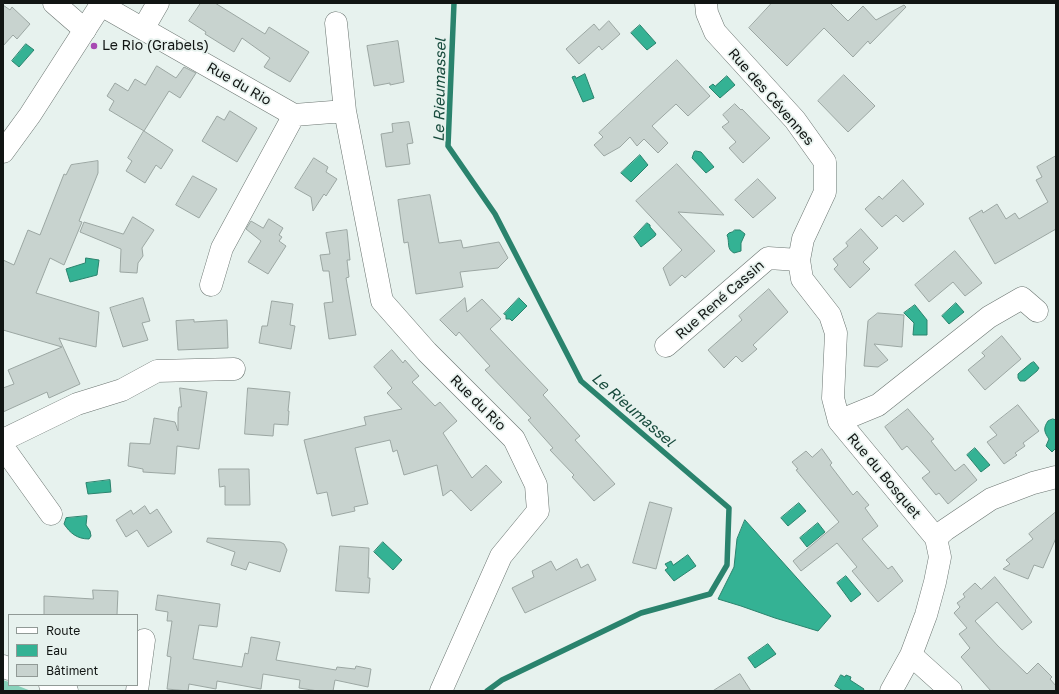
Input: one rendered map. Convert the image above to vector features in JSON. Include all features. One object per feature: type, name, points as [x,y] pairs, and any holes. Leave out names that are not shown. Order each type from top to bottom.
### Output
[{"type":"street","points":[[54,3],[85,30]]},
{"type":"street","points":[[143,29],[158,3]]},
{"type":"street","name":"Rue des Cévennes","points":[[706,3],[707,13],[715,32],[795,120],[825,162],[825,192],[803,240],[799,260]]},
{"type":"street","points":[[3,152],[30,115],[102,4]]},
{"type":"street","name":"Rue du Rio","points":[[102,4],[294,116]]},
{"type":"street","name":"Rue du Rio","points":[[336,23],[345,111],[382,301],[427,352],[514,439],[536,485],[538,512],[501,556],[441,691]]},
{"type":"street","points":[[211,286],[222,248],[294,116],[345,111]]},
{"type":"street","name":"Rue René Cassin","points":[[666,346],[768,258],[799,260]]},
{"type":"street","name":"Rue du Bosquet","points":[[799,260],[802,279],[830,315],[836,333],[833,398],[839,420],[936,538],[940,557],[926,615],[911,656],[891,691]]},
{"type":"street","points":[[839,420],[878,405],[989,317],[1022,298],[1037,311]]},
{"type":"street","points":[[3,440],[77,404],[122,390],[157,371],[234,369]]},
{"type":"street","points":[[3,447],[51,514]]},
{"type":"street","points":[[936,538],[945,530],[991,499],[1033,483],[1056,477]]},
{"type":"street","points":[[138,684],[144,640]]},
{"type":"street","points":[[911,656],[951,691]]},
{"type":"street","points":[[53,686],[67,691]]},
{"type":"shaded area","points":[[3,680],[8,682],[8,686],[18,686],[31,691],[3,691]]},
{"type":"water","points":[[640,25],[656,43],[647,50],[631,33]]},
{"type":"water","points":[[26,44],[34,50],[19,67],[12,61]]},
{"type":"water","points":[[585,74],[594,98],[583,102],[572,77],[575,76],[576,78]]},
{"type":"water","points":[[727,76],[735,85],[720,98],[709,87],[713,84],[715,86]]},
{"type":"water","points":[[694,152],[701,152],[714,167],[706,173],[692,158]]},
{"type":"water","points":[[640,155],[648,165],[631,182],[621,173]]},
{"type":"water","points":[[647,223],[656,234],[641,247],[634,237]]},
{"type":"water","points":[[735,230],[740,230],[745,234],[741,243],[741,251],[734,253],[729,247],[727,235]]},
{"type":"water","points":[[86,258],[99,260],[97,275],[70,282],[66,269],[85,263]]},
{"type":"water","points":[[519,298],[527,306],[512,321],[510,319],[506,319],[506,315],[504,314]]},
{"type":"water","points":[[956,303],[964,312],[949,324],[942,316]]},
{"type":"water","points":[[915,305],[927,320],[927,335],[913,335],[914,323],[904,313]]},
{"type":"water","points":[[1034,362],[1039,368],[1037,371],[1025,381],[1020,381],[1018,374]]},
{"type":"water","points":[[1053,419],[1056,420],[1056,448],[1052,452],[1046,446],[1049,439],[1045,432],[1045,426],[1048,421]]},
{"type":"water","points":[[975,448],[990,465],[981,472],[967,455]]},
{"type":"water","points":[[110,480],[111,492],[88,494],[86,483]]},
{"type":"water","points":[[799,503],[806,511],[788,526],[781,518]]},
{"type":"water","points":[[87,516],[86,525],[91,536],[89,539],[74,535],[64,524],[66,518]]},
{"type":"water","points":[[745,520],[831,616],[818,631],[718,599],[734,567],[737,539]]},
{"type":"water","points":[[818,523],[825,532],[807,547],[800,538]]},
{"type":"water","points":[[383,542],[402,560],[393,570],[374,552]]},
{"type":"water","points":[[688,555],[696,566],[674,581],[665,570],[668,568],[665,564],[671,561],[673,565]]},
{"type":"water","points":[[846,576],[861,594],[851,602],[837,583]]},
{"type":"water","points":[[768,644],[776,654],[755,668],[748,658]]},
{"type":"water","points":[[841,675],[851,677],[850,680],[864,689],[863,691],[843,691],[835,686]]},
{"type":"building","points":[[201,3],[215,3],[265,34],[269,27],[309,52],[290,82],[264,67],[270,58],[242,38],[234,52],[205,34],[206,32],[189,21]]},
{"type":"building","points":[[772,3],[830,3],[848,21],[863,6],[876,20],[904,5],[906,7],[870,44],[868,41],[853,57],[824,28],[787,66],[749,28]]},
{"type":"building","points":[[3,5],[10,10],[12,7],[30,24],[17,39],[13,35],[3,46]]},
{"type":"building","points":[[609,21],[620,34],[602,50],[599,46],[579,64],[566,49],[594,24],[599,30]]},
{"type":"building","points":[[398,41],[404,82],[374,86],[367,46]]},
{"type":"building","points":[[677,60],[710,96],[688,116],[676,104],[652,126],[668,143],[658,153],[644,139],[637,146],[630,137],[620,147],[604,156],[594,145],[603,137],[599,133]]},
{"type":"building","points":[[157,66],[176,78],[184,67],[196,73],[180,98],[169,91],[144,131],[109,110],[114,101],[107,96],[115,83],[128,91],[135,79],[145,85]]},
{"type":"building","points":[[844,75],[875,106],[848,132],[818,101]]},
{"type":"building","points":[[735,104],[741,110],[742,109],[770,138],[743,163],[729,148],[736,142],[722,127],[729,122],[723,115]]},
{"type":"building","points":[[230,111],[257,128],[237,162],[202,141],[217,116],[224,120]]},
{"type":"building","points":[[409,122],[413,143],[407,144],[410,164],[386,167],[381,134],[393,132],[392,124]]},
{"type":"building","points":[[144,131],[173,150],[161,169],[156,165],[145,183],[126,171],[132,161],[128,158]]},
{"type":"building","points":[[1056,156],[1056,229],[995,264],[969,218],[982,210],[983,213],[997,204],[1006,219],[1015,213],[1019,219],[1048,202],[1036,180],[1042,177],[1037,167]]},
{"type":"building","points":[[314,158],[328,167],[326,172],[337,179],[326,196],[324,194],[313,211],[311,197],[295,188]]},
{"type":"building","points":[[98,161],[98,173],[79,221],[82,222],[64,265],[50,258],[36,293],[99,312],[96,347],[59,338],[80,384],[49,398],[47,392],[3,412],[3,388],[14,384],[8,370],[62,347],[3,330],[3,260],[14,265],[28,230],[40,235],[64,174],[66,175],[71,165]]},
{"type":"building","points":[[677,164],[724,215],[678,212],[715,251],[685,278],[682,275],[670,286],[663,268],[682,250],[636,201]]},
{"type":"building","points":[[193,176],[217,189],[199,218],[176,205]]},
{"type":"building","points":[[758,179],[776,198],[753,218],[735,200]]},
{"type":"building","points":[[903,180],[924,204],[903,222],[896,215],[882,227],[865,209],[879,196],[882,199]]},
{"type":"building","points":[[430,195],[439,243],[461,240],[463,248],[499,242],[508,258],[498,268],[460,272],[463,287],[416,294],[408,242],[404,243],[398,200]]},
{"type":"building","points":[[133,217],[154,230],[142,248],[143,256],[138,263],[137,273],[120,272],[121,249],[80,232],[84,222],[123,234]]},
{"type":"building","points":[[269,219],[283,228],[279,235],[282,237],[279,241],[286,246],[268,274],[248,262],[261,241],[246,229],[251,221],[263,228]]},
{"type":"building","points":[[861,229],[878,248],[863,262],[870,269],[850,288],[834,269],[838,265],[833,259],[848,246],[846,243]]},
{"type":"building","points":[[347,230],[350,260],[347,260],[349,277],[346,278],[356,335],[329,339],[324,303],[333,302],[329,271],[323,271],[320,255],[330,254],[326,233]]},
{"type":"building","points":[[955,251],[982,283],[965,296],[953,282],[929,302],[915,285]]},
{"type":"building","points":[[769,289],[788,312],[753,345],[757,349],[742,362],[736,356],[724,368],[708,350],[742,320],[739,316]]},
{"type":"building","points":[[143,298],[150,321],[142,323],[148,340],[123,347],[110,308]]},
{"type":"building","points":[[465,298],[467,312],[482,299],[501,319],[490,329],[548,390],[543,395],[580,436],[575,440],[615,484],[594,501],[572,477],[574,475],[550,450],[553,448],[528,420],[531,418],[485,370],[490,366],[459,332],[456,336],[440,320]]},
{"type":"building","points":[[272,301],[293,304],[290,325],[295,326],[291,349],[259,343],[262,326],[267,326]]},
{"type":"building","points":[[878,313],[904,315],[902,347],[874,344],[888,360],[878,367],[864,366],[868,321]]},
{"type":"building","points":[[194,320],[194,322],[227,320],[228,348],[178,350],[176,321]]},
{"type":"building","points":[[1002,336],[1021,359],[985,390],[968,370],[985,356],[982,353]]},
{"type":"building","points":[[392,350],[403,363],[405,360],[419,376],[412,382],[435,406],[440,402],[457,421],[443,433],[472,478],[486,465],[502,482],[471,511],[451,490],[443,496],[437,465],[404,475],[397,450],[393,452],[390,440],[355,448],[368,504],[354,507],[355,511],[332,516],[327,492],[317,494],[304,440],[366,425],[364,417],[402,409],[387,393],[392,388],[374,367]]},
{"type":"building","points":[[180,388],[207,392],[199,449],[177,446],[175,474],[143,472],[143,469],[128,466],[130,443],[150,444],[154,418],[175,422],[178,431],[178,413],[179,407],[181,407]]},
{"type":"building","points":[[248,388],[290,392],[288,425],[274,424],[273,436],[245,434]]},
{"type":"building","points":[[1018,405],[1039,431],[1023,443],[1025,446],[1015,453],[1017,455],[1004,464],[987,442],[997,435],[990,427]]},
{"type":"building","points":[[908,409],[934,439],[931,441],[955,471],[964,464],[977,480],[948,504],[939,493],[936,495],[922,478],[930,472],[907,446],[902,450],[885,427]]},
{"type":"building","points":[[822,449],[832,463],[830,465],[853,495],[857,491],[869,505],[865,508],[878,526],[862,539],[888,569],[892,566],[903,581],[878,602],[852,571],[857,567],[837,543],[801,571],[793,561],[839,522],[796,470],[798,469],[792,462],[806,451],[812,457]]},
{"type":"building","points":[[219,469],[249,469],[250,505],[225,505],[225,486],[220,487]]},
{"type":"building","points":[[650,502],[672,508],[656,569],[633,563]]},
{"type":"building","points":[[145,506],[150,514],[157,509],[172,532],[148,547],[137,530],[126,537],[116,520],[131,510],[133,514]]},
{"type":"building","points":[[1056,512],[1056,538],[1043,568],[1034,565],[1028,579],[1003,569],[1010,564],[1006,560],[1033,539],[1029,534]]},
{"type":"building","points":[[208,538],[280,542],[284,544],[287,550],[280,572],[249,562],[246,570],[231,565],[235,552],[207,542]]},
{"type":"building","points":[[340,546],[369,548],[369,593],[336,591]]},
{"type":"building","points":[[577,559],[581,568],[588,564],[596,580],[525,613],[512,588],[534,577],[532,571],[551,561],[556,570]]},
{"type":"building","points":[[995,577],[1032,622],[1022,630],[997,602],[975,621],[1027,674],[1038,663],[1052,677],[1050,679],[1056,686],[1056,691],[991,691],[961,657],[970,648],[959,634],[967,628],[954,613],[960,607],[957,603],[965,597],[963,594],[975,583],[981,589]]},
{"type":"building","points":[[93,590],[118,591],[117,614],[44,614],[44,596],[93,599]]},
{"type":"building","points":[[158,595],[220,604],[217,627],[199,625],[193,659],[242,667],[245,653],[248,654],[251,637],[280,642],[276,660],[336,670],[337,667],[355,669],[356,666],[371,669],[368,687],[335,680],[333,691],[318,691],[299,688],[300,680],[263,674],[261,689],[217,681],[216,689],[189,684],[188,691],[167,689],[171,657],[167,656],[172,621],[167,621],[168,612],[156,610]]},
{"type":"building","points":[[740,674],[751,691],[713,691]]},
{"type":"waterway","name":"Le Rieumassel","points":[[454,3],[448,146],[495,214],[581,381],[729,508],[727,565],[710,594],[641,613],[502,680],[487,691]]},
{"type":"place","name":"Le Rio (Grabels)","points":[[94,46]]}]
